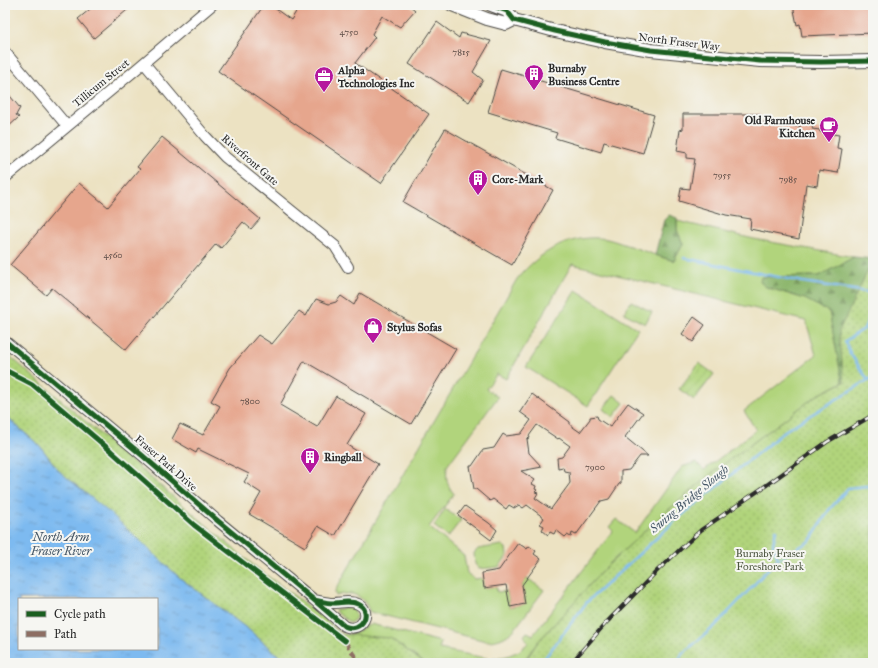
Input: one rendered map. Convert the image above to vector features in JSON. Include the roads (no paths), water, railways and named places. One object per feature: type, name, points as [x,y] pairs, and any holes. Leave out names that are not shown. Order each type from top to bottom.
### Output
[{"type":"street","name":"Tillicum Street","points":[[5,178],[212,5]]},
{"type":"street","name":"North Fraser Way","points":[[452,5],[487,19],[506,24],[514,20]]},
{"type":"street","name":"North Fraser Way","points":[[491,5],[507,11],[514,20],[605,42],[651,50],[760,61],[873,61]]},
{"type":"street","points":[[5,52],[67,126]]},
{"type":"street","name":"Riverfront Gate","points":[[144,63],[204,136],[225,157],[335,246],[348,267]]},
{"type":"street","name":"Fraser Park Drive","points":[[5,341],[344,626],[348,628],[357,627],[365,618],[364,609],[362,606],[352,602],[331,603],[314,600]]},
{"type":"water","name":"North Arm Fraser River","points":[[5,416],[40,446],[59,471],[111,514],[180,578],[249,630],[287,663],[5,663]]},
{"type":"waterway","points":[[684,258],[803,282],[873,293]]},
{"type":"waterway","points":[[868,380],[850,353],[845,341],[864,329],[873,309]]},
{"type":"waterway","name":"Swing Bridge Slough","points":[[541,663],[587,602],[676,520],[786,430],[873,377]]},
{"type":"waterway","points":[[677,663],[682,654],[715,626],[775,561],[810,541],[829,510],[848,488],[867,486],[873,488]]},
{"type":"waterway","points":[[776,530],[773,544],[778,559]]},
{"type":"railway","points":[[571,663],[606,623],[659,569],[701,530],[827,442],[873,415]]},
{"type":"place","name":"Burnaby Business Centre","points":[[534,91]]},
{"type":"place","name":"Alpha Technologies Inc","points":[[324,93]]},
{"type":"place","name":"Old Farmhouse Kitchen","points":[[829,143]]},
{"type":"place","name":"Core-Mark","points":[[478,196]]},
{"type":"place","name":"Stylus Sofas","points":[[373,344]]},
{"type":"place","name":"Ringball","points":[[310,474]]},
{"type":"park label","name":"Burnaby Fraser Foreshore Park","points":[[770,559]]}]
